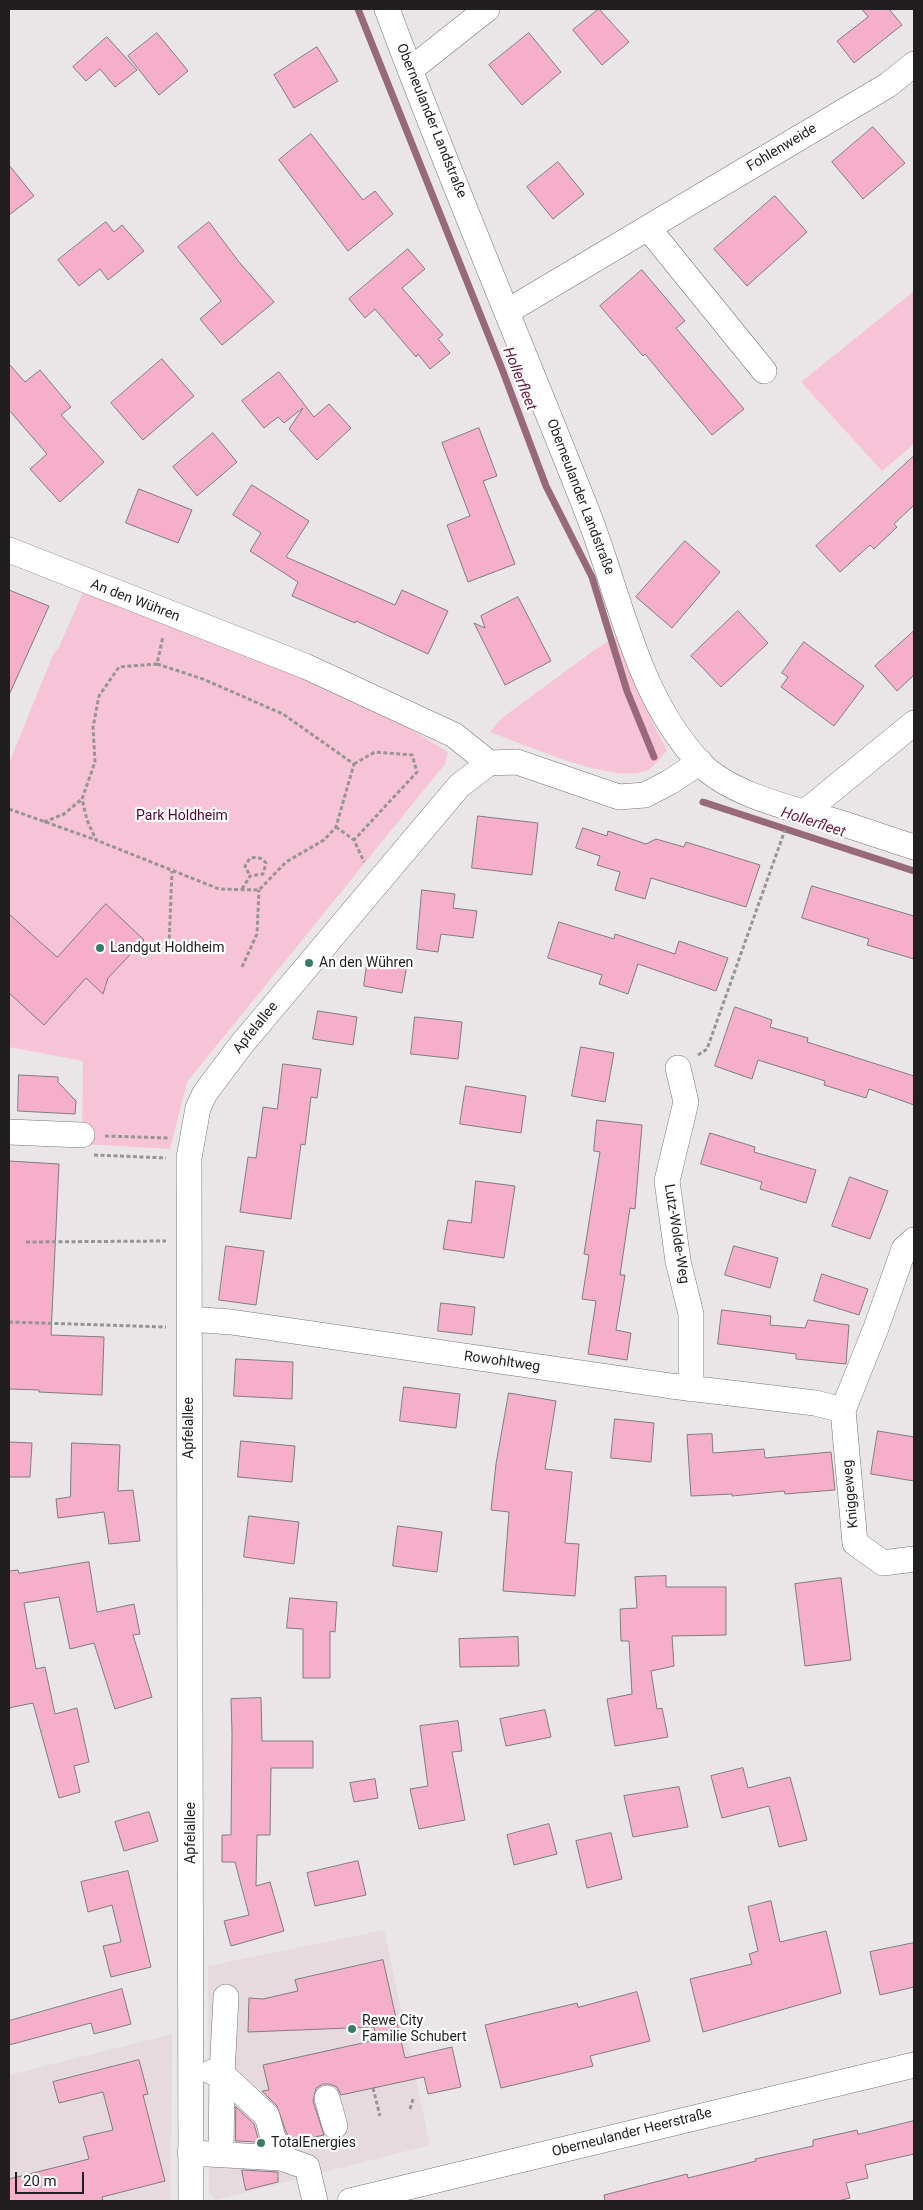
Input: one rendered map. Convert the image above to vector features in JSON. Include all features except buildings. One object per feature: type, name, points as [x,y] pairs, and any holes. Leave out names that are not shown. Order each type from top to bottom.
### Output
[{"type":"street","name":"Oberneulander Landstraße","points":[[387,9],[590,518],[643,670],[660,709],[700,762],[717,778],[740,789],[914,848]]},
{"type":"street","points":[[410,70],[487,9]]},
{"type":"street","name":"Fohlenweide","points":[[508,311],[888,84],[914,64]]},
{"type":"street","points":[[648,228],[764,371]]},
{"type":"street","name":"An den Wühren","points":[[9,550],[305,666],[454,735],[489,763]]},
{"type":"street","points":[[805,812],[914,723]]},
{"type":"street","points":[[489,763],[517,762],[619,797],[645,795],[670,782],[700,762]]},
{"type":"street","name":"Apfelallee","points":[[191,2201],[189,1241],[190,1148],[198,1108],[204,1093],[241,1045],[375,885],[459,786],[489,763]]},
{"type":"street","name":"Lutz-Wolde-Weg","points":[[678,1068],[686,1102],[667,1181],[678,1261],[691,1314],[691,1389]]},
{"type":"street","points":[[9,1132],[88,1145]]},
{"type":"street","name":"Kniggeweg","points":[[914,1240],[904,1249],[876,1328],[843,1410],[855,1543],[883,1563],[914,1559]]},
{"type":"street","name":"Rowohltweg","points":[[189,1323],[230,1322],[691,1389],[816,1403],[843,1410]]},
{"type":"street","points":[[221,2154],[222,2074],[226,1997]]},
{"type":"street","name":"Oberneulander Heerstraße","points":[[350,2201],[914,2065]]},
{"type":"street","points":[[190,2067],[222,2074],[267,2116],[272,2138],[287,2160]]},
{"type":"street","points":[[327,2098],[335,2126]]},
{"type":"street","points":[[190,2153],[287,2160],[307,2167],[315,2201]]},
{"type":"path","points":[[157,664],[169,614]]},
{"type":"path","points":[[44,822],[64,814],[82,799],[95,762],[93,727],[99,696],[119,666],[157,664],[203,679],[283,714],[354,764]]},
{"type":"path","points":[[242,966],[257,934],[259,890],[286,862],[324,840],[336,826],[354,764],[375,752],[412,755],[417,772],[354,840]]},
{"type":"path","points":[[82,799],[96,840]]},
{"type":"path","points":[[9,809],[96,840],[219,889],[259,890]]},
{"type":"path","points":[[336,826],[354,840],[375,885]]},
{"type":"path","points":[[678,1068],[707,1050],[781,839]]},
{"type":"path","points":[[242,889],[250,876],[263,874],[266,863],[262,859],[250,858],[245,866],[250,876]]},
{"type":"path","points":[[169,945],[172,870]]},
{"type":"path","points":[[88,1145],[190,1148]]},
{"type":"path","points":[[88,1145],[190,1148]]},
{"type":"path","points":[[26,1242],[189,1241]]},
{"type":"path","points":[[9,1322],[189,1323]]},
{"type":"path","points":[[373,2088],[380,2116]]},
{"type":"path","points":[[410,2109],[413,2099]]},
{"type":"shaded area","points":[[384,1930],[430,2145],[216,2200],[209,2193],[208,1966]]},
{"type":"shaded area","points":[[172,2034],[171,2201],[9,2201],[9,2075]]},
{"type":"green space","points":[[914,291],[914,444],[882,471],[801,382]]},
{"type":"green space","name":"Park Holdheim","points":[[84,590],[274,667],[286,663],[344,689],[448,752],[445,764],[187,1082],[170,1149],[82,1144],[83,1061],[9,1047],[9,763],[53,655],[59,647]]},
{"type":"green space","points":[[620,634],[652,721],[667,751],[651,768],[633,773],[592,768],[546,754],[490,732],[502,718],[593,651]]},
{"type":"waterway","name":"Hollerfleet","points":[[358,9],[502,369],[546,486],[592,577],[627,691],[654,757]]},
{"type":"waterway","name":"Hollerfleet","points":[[703,802],[914,871]]},
{"type":"place","name":"Landgut Holdheim","points":[[100,948]]},
{"type":"place","name":"An den Wühren","points":[[309,963]]},
{"type":"place","name":"Rewe City Familie Schubert","points":[[352,2029]]},
{"type":"place","name":"TotalEnergies","points":[[261,2143]]}]
